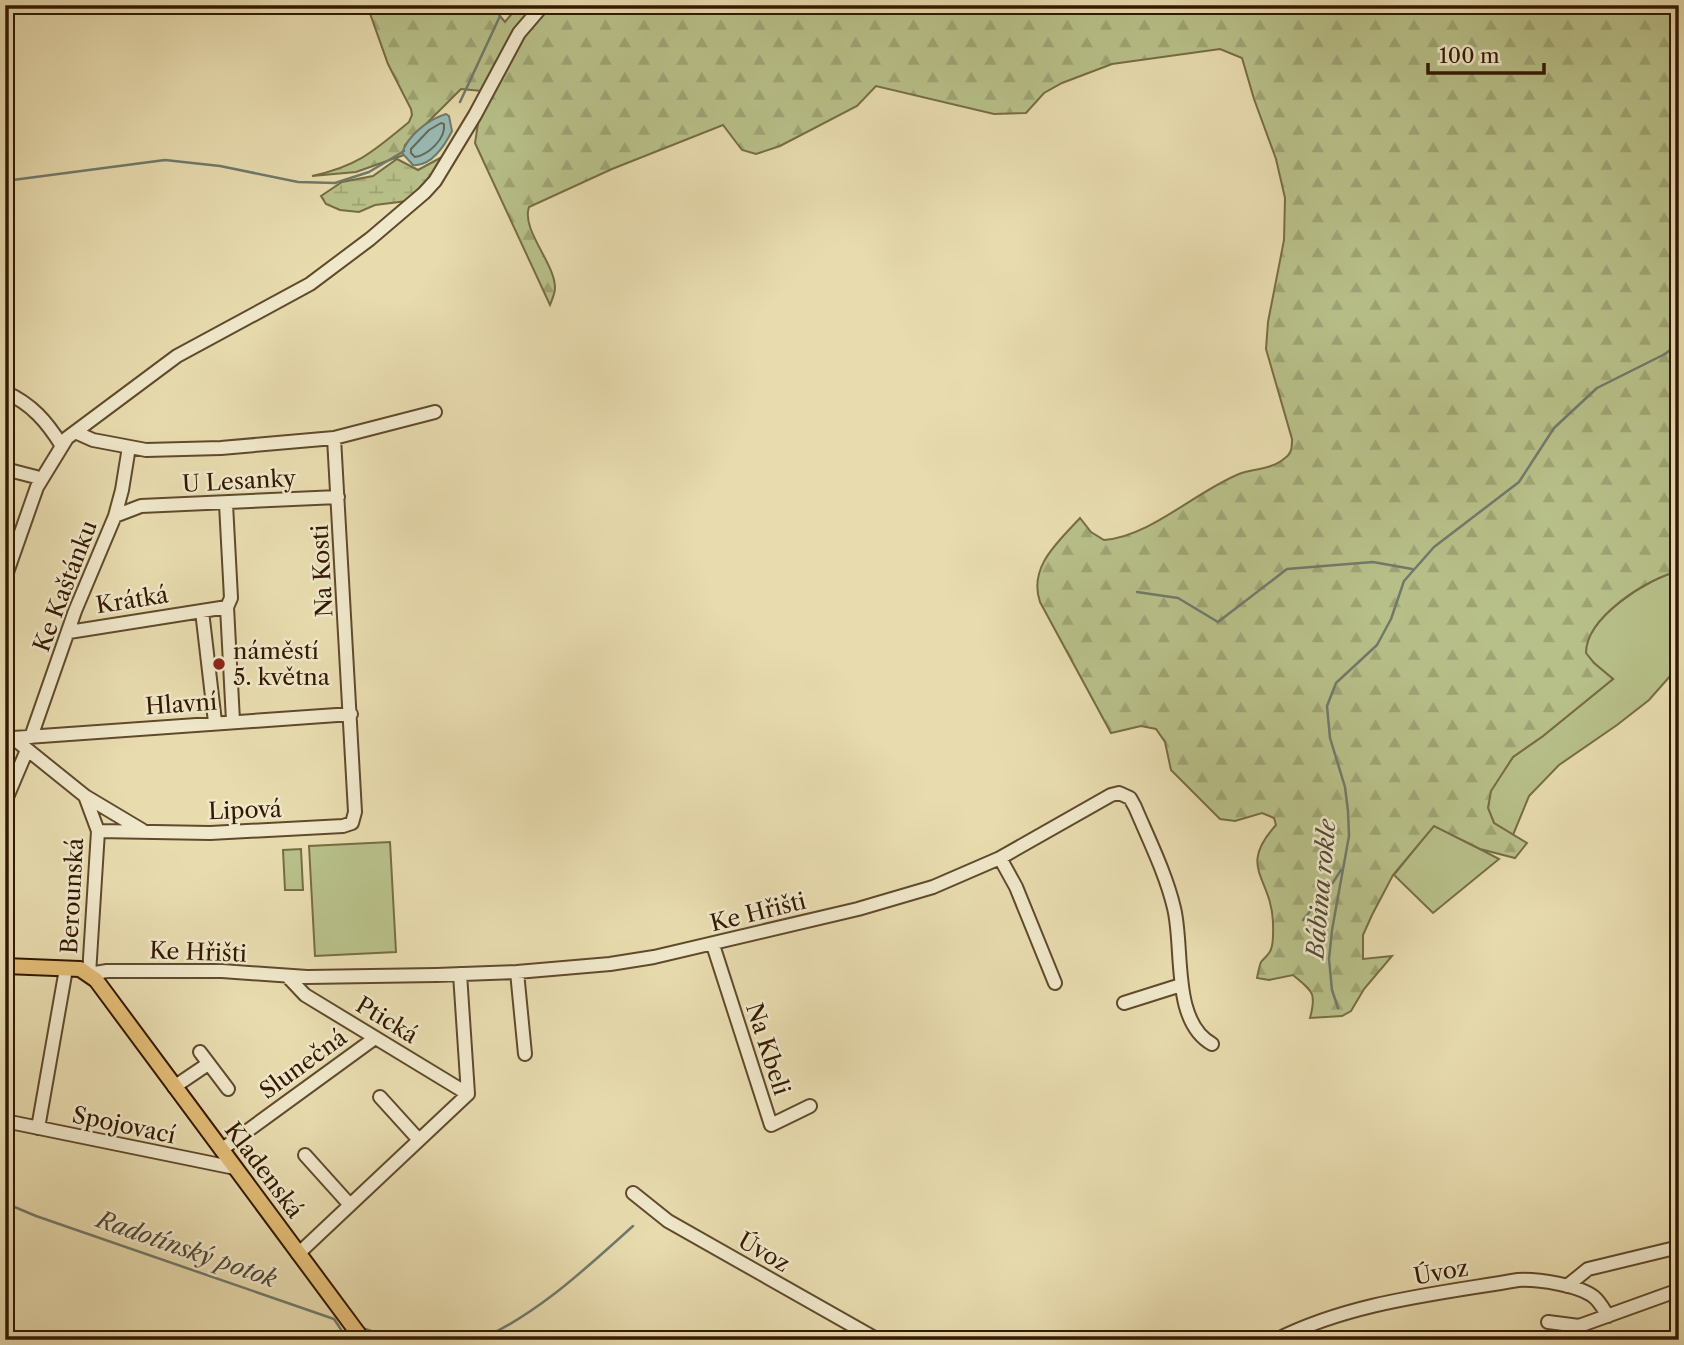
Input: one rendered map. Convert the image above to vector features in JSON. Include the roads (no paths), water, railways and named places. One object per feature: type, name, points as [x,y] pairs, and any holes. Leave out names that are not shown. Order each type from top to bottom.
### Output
[{"type":"main road","points":[[5,966],[80,970],[89,974]]},
{"type":"main road","name":"Kladenská","points":[[89,974],[363,1340]]},
{"type":"street","points":[[5,578],[40,481],[62,446],[75,432],[177,356],[310,284],[370,239],[424,193],[435,181],[475,115],[519,33],[543,5]]},
{"type":"street","points":[[5,393],[17,398],[46,421],[62,446]]},
{"type":"street","points":[[75,432],[93,440],[146,450],[221,448],[334,438],[435,412]]},
{"type":"street","name":"Na Kosti","points":[[334,438],[355,811],[355,819],[348,826]]},
{"type":"street","name":"Ke Kaštánku","points":[[5,802],[29,744],[94,562],[115,516],[129,447]]},
{"type":"street","points":[[5,469],[36,477],[40,481]]},
{"type":"street","points":[[122,490],[141,506]]},
{"type":"street","name":"U Lesanky","points":[[115,516],[141,506],[338,497]]},
{"type":"street","points":[[226,504],[231,598],[227,607],[233,721]]},
{"type":"street","points":[[215,722],[202,611],[227,607]]},
{"type":"street","name":"Krátká","points":[[69,632],[202,611]]},
{"type":"street","name":"Hlavní","points":[[29,744],[215,722],[351,714]]},
{"type":"street","points":[[9,736],[29,744],[85,796]]},
{"type":"street","name":"Ke Hřišti","points":[[89,974],[107,971],[222,971],[288,977],[460,974],[610,964],[713,945],[894,900],[933,887],[1000,858],[1119,793],[1130,798],[1135,807],[1174,907],[1179,931],[1181,985],[1192,1022],[1198,1032],[1212,1044]]},
{"type":"street","name":"Lipová","points":[[85,796],[144,831]]},
{"type":"street","name":"Berounská","points":[[85,796],[98,831],[89,974]]},
{"type":"street","name":"Lipová","points":[[98,831],[210,833],[348,826]]},
{"type":"street","points":[[1000,858],[1016,887],[1055,983]]},
{"type":"street","name":"Na Kbeli","points":[[713,945],[771,1125],[810,1106]]},
{"type":"street","points":[[38,1128],[66,969]]},
{"type":"street","points":[[517,972],[525,1054]]},
{"type":"street","points":[[298,1254],[468,1094],[460,974]]},
{"type":"street","name":"Ptická","points":[[288,977],[305,995],[468,1094]]},
{"type":"street","points":[[1124,1003],[1181,985]]},
{"type":"street","name":"Slunečná","points":[[221,1150],[375,1038]]},
{"type":"street","name":"Kladenská","points":[[200,1052],[228,1089]]},
{"type":"street","points":[[174,1087],[208,1063]]},
{"type":"street","points":[[380,1097],[419,1140]]},
{"type":"street","name":"Spojovací","points":[[5,1121],[235,1168]]},
{"type":"street","points":[[305,1155],[350,1205]]},
{"type":"street","name":"Úvoz","points":[[633,1193],[668,1221],[853,1334],[878,1340]]},
{"type":"street","points":[[1567,1286],[1588,1269],[1679,1247]]},
{"type":"street","name":"Úvoz","points":[[1276,1340],[1306,1324],[1356,1308],[1518,1280],[1536,1279],[1567,1286],[1594,1297],[1608,1316]]},
{"type":"street","points":[[1548,1322],[1578,1333],[1608,1316],[1679,1290]]},
{"type":"water","points":[[446,114],[449,116],[452,131],[445,143],[431,159],[420,165],[413,165],[402,153],[405,146],[426,124]]},
{"type":"waterway","points":[[460,102],[500,16]]},
{"type":"waterway","points":[[5,181],[165,160],[220,166],[298,182],[335,183],[369,172],[404,151]]},
{"type":"waterway","name":"Bábina rokle","points":[[1338,1008],[1332,990],[1329,959],[1349,836],[1345,787],[1330,738],[1327,706],[1336,683],[1377,645],[1391,619],[1404,581],[1434,547],[1519,482],[1554,428],[1597,388],[1665,354],[1679,343]]},
{"type":"waterway","points":[[1137,592],[1178,598],[1218,622],[1287,569],[1373,562],[1412,569]]},
{"type":"waterway","points":[[1303,920],[1341,870]]},
{"type":"waterway","name":"Radotínský potok","points":[[5,1203],[334,1319],[348,1340]]},
{"type":"waterway","points":[[479,1340],[541,1304],[633,1226]]},
{"type":"waterway","points":[[362,1328],[399,1340]]},
{"type":"place","name":"náměstí 5. května","points":[[219,664]]}]
